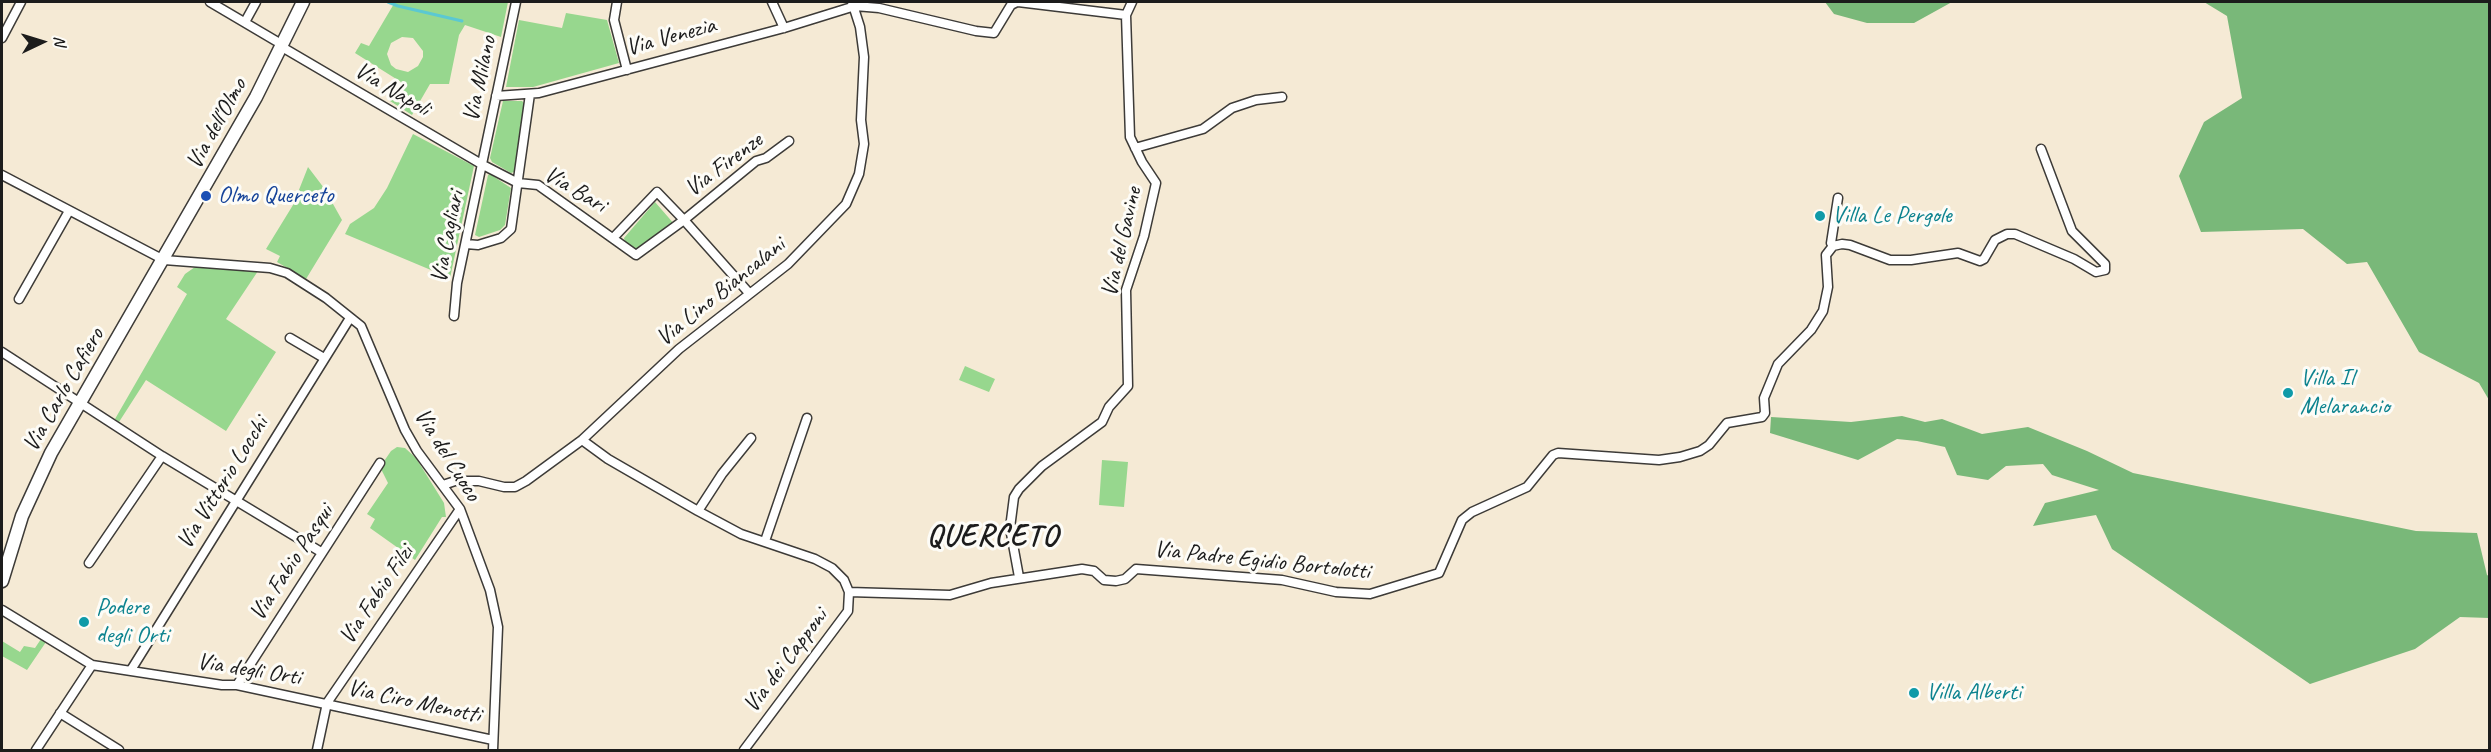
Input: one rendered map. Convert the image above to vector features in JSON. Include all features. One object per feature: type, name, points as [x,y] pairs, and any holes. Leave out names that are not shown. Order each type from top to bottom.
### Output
[{"type":"main road","name":"Via dell'Olmo","points":[[164,260],[256,97],[279,44],[302,3]]},
{"type":"main road","name":"Via Carlo Cafiero","points":[[2,581],[22,516],[36,483],[164,260]]},
{"type":"street","points":[[2,38],[21,2]]},
{"type":"street","name":"Via Napoli","points":[[210,2],[412,125],[483,165]]},
{"type":"street","points":[[245,22],[256,2]]},
{"type":"street","name":"Via Milano","points":[[483,165],[516,2]]},
{"type":"street","points":[[617,2],[614,20],[627,70]]},
{"type":"street","points":[[772,2],[784,28]]},
{"type":"street","points":[[854,4],[989,34],[999,28],[1016,2],[1126,15],[1132,2]]},
{"type":"street","name":"Via Venezia","points":[[496,96],[530,94],[627,70],[784,28],[854,4]]},
{"type":"street","name":"Via Lino Biancalani","points":[[443,485],[455,481],[479,481],[504,487],[515,487],[582,440],[679,349],[788,264],[815,239],[846,204],[859,174],[864,144],[861,120],[864,57],[861,27],[854,4]]},
{"type":"street","name":"Via del Gavine","points":[[1019,578],[1010,528],[1014,497],[1042,466],[1102,422],[1109,407],[1128,386],[1126,290],[1144,236],[1156,183],[1130,137],[1127,109],[1129,66],[1126,15]]},
{"type":"street","points":[[466,244],[478,245],[501,238],[509,232],[530,94]]},
{"type":"street","points":[[1135,148],[1203,129],[1232,108],[1256,100],[1282,97]]},
{"type":"street","name":"Via Firenze","points":[[614,237],[636,255],[684,220],[756,161],[766,158],[789,141]]},
{"type":"street","points":[[1838,198],[1831,243],[1833,246],[1850,245],[1890,260],[1911,260],[1958,253],[1980,261],[1984,259],[1995,240],[2007,234],[2015,234],[2074,259],[2096,272],[2105,270],[2105,264],[2072,231],[2041,149]]},
{"type":"street","name":"Via Bari","points":[[483,165],[518,183],[537,185],[614,237]]},
{"type":"street","name":"Via Cagliari","points":[[454,316],[457,283],[483,165]]},
{"type":"street","points":[[2,175],[164,260]]},
{"type":"street","points":[[614,237],[657,192],[749,293]]},
{"type":"street","points":[[19,300],[69,211]]},
{"type":"street","name":"Via Padre Egidio Bortolotti","points":[[849,592],[950,595],[1019,578],[1082,569],[1094,571],[1104,580],[1116,581],[1125,579],[1136,569],[1282,580],[1336,592],[1370,594],[1439,573],[1462,520],[1472,512],[1527,487],[1553,455],[1558,453],[1650,460],[1680,457],[1704,449],[1727,423],[1762,417],[1765,413],[1764,398],[1778,364],[1812,330],[1823,311],[1828,282],[1826,255],[1833,246]]},
{"type":"street","name":"Via del Cuoco","points":[[164,260],[281,270],[306,284],[365,332],[405,430],[417,451],[460,509],[490,590],[498,627],[492,750]]},
{"type":"street","name":"Via Vittorio Locchi","points":[[131,670],[350,318]]},
{"type":"street","points":[[290,338],[324,358]]},
{"type":"street","points":[[2,352],[162,456],[321,552]]},
{"type":"street","points":[[765,541],[807,418]]},
{"type":"street","points":[[698,511],[722,474],[751,438]]},
{"type":"street","points":[[582,440],[608,459],[741,534],[815,559],[832,568],[844,580],[849,592]]},
{"type":"street","points":[[89,562],[162,456]]},
{"type":"street","name":"Via Fabio Pasqui","points":[[237,684],[380,463]]},
{"type":"street","name":"Via Fabio Filzi","points":[[327,703],[460,509]]},
{"type":"street","name":"Via dei Capponi","points":[[744,750],[848,611],[849,592]]},
{"type":"street","name":"Via degli Orti","points":[[2,610],[92,665],[222,685],[237,684],[327,703]]},
{"type":"street","points":[[36,750],[92,665]]},
{"type":"street","points":[[316,750],[327,703]]},
{"type":"street","name":"Via Ciro Menotti","points":[[327,703],[493,740]]},
{"type":"street","points":[[60,713],[119,750]]},
{"type":"green space","points":[[395,2],[508,2],[501,37],[465,25],[459,35],[449,84],[430,84],[412,115],[390,101],[401,82],[355,53],[361,43],[369,46]],"holes":[[[402,37],[413,38],[423,51],[423,57],[418,66],[408,72],[396,69],[391,65],[387,54],[391,43]]]},
{"type":"green space","points":[[1825,2],[1952,2],[1914,23],[1867,23],[1834,14]]},
{"type":"green space","points":[[2204,2],[2489,2],[2489,400],[2479,383],[2419,352],[2367,262],[2347,264],[2303,229],[2201,232],[2179,176],[2204,122],[2242,98],[2227,16]]},
{"type":"green space","points":[[566,13],[607,20],[619,63],[533,87],[506,87],[519,20],[562,28]]},
{"type":"green space","points":[[503,101],[522,101],[524,103],[514,172],[511,173],[492,162],[490,158]]},
{"type":"green space","points":[[413,134],[474,166],[450,278],[345,234],[350,224],[374,208],[387,188]]},
{"type":"green space","points":[[308,167],[324,188],[342,220],[306,279],[277,262],[280,256],[266,249],[293,205]]},
{"type":"green space","points":[[490,174],[511,188],[505,225],[500,230],[479,237],[475,235]]},
{"type":"green space","points":[[655,202],[675,225],[636,252],[625,242],[624,238]]},
{"type":"green space","points":[[195,267],[258,271],[226,319],[276,352],[226,431],[146,380],[119,422],[115,419],[187,294],[177,287],[185,274]]},
{"type":"green space","points":[[965,366],[995,379],[989,392],[959,380]]},
{"type":"green space","points":[[1902,416],[1925,422],[1942,419],[1982,434],[2028,427],[2133,473],[2416,531],[2477,533],[2489,576],[2489,618],[2460,617],[2415,649],[2310,684],[2112,549],[2096,515],[2033,526],[2045,503],[2099,490],[2052,475],[2043,464],[2006,466],[1988,480],[1957,475],[1945,447],[1917,441],[1897,439],[1858,460],[1770,433],[1771,417],[1851,422]]},
{"type":"green space","points":[[397,447],[405,448],[416,458],[444,503],[446,517],[442,517],[415,560],[370,528],[375,519],[367,514],[388,483],[380,467],[391,451]]},
{"type":"green space","points":[[1102,460],[1128,462],[1124,507],[1099,505]]},
{"type":"green space","points":[[41,639],[46,642],[27,670],[2,656],[2,641],[20,652],[24,646],[35,648]]},
{"type":"waterway","points":[[388,2],[462,21]]},
{"type":"place","name":"Olmo Querceto","points":[[206,196]]},
{"type":"place","name":"Villa Le Pergole","points":[[1820,216]]},
{"type":"place","name":"Villa Il Melarancio","points":[[2288,393]]},
{"type":"place","name":"Podere degli Orti","points":[[84,622]]},
{"type":"place","name":"Villa Alberti","points":[[1914,693]]},
{"type":"district","name":"QUERCETO","points":[[993,537]]}]
